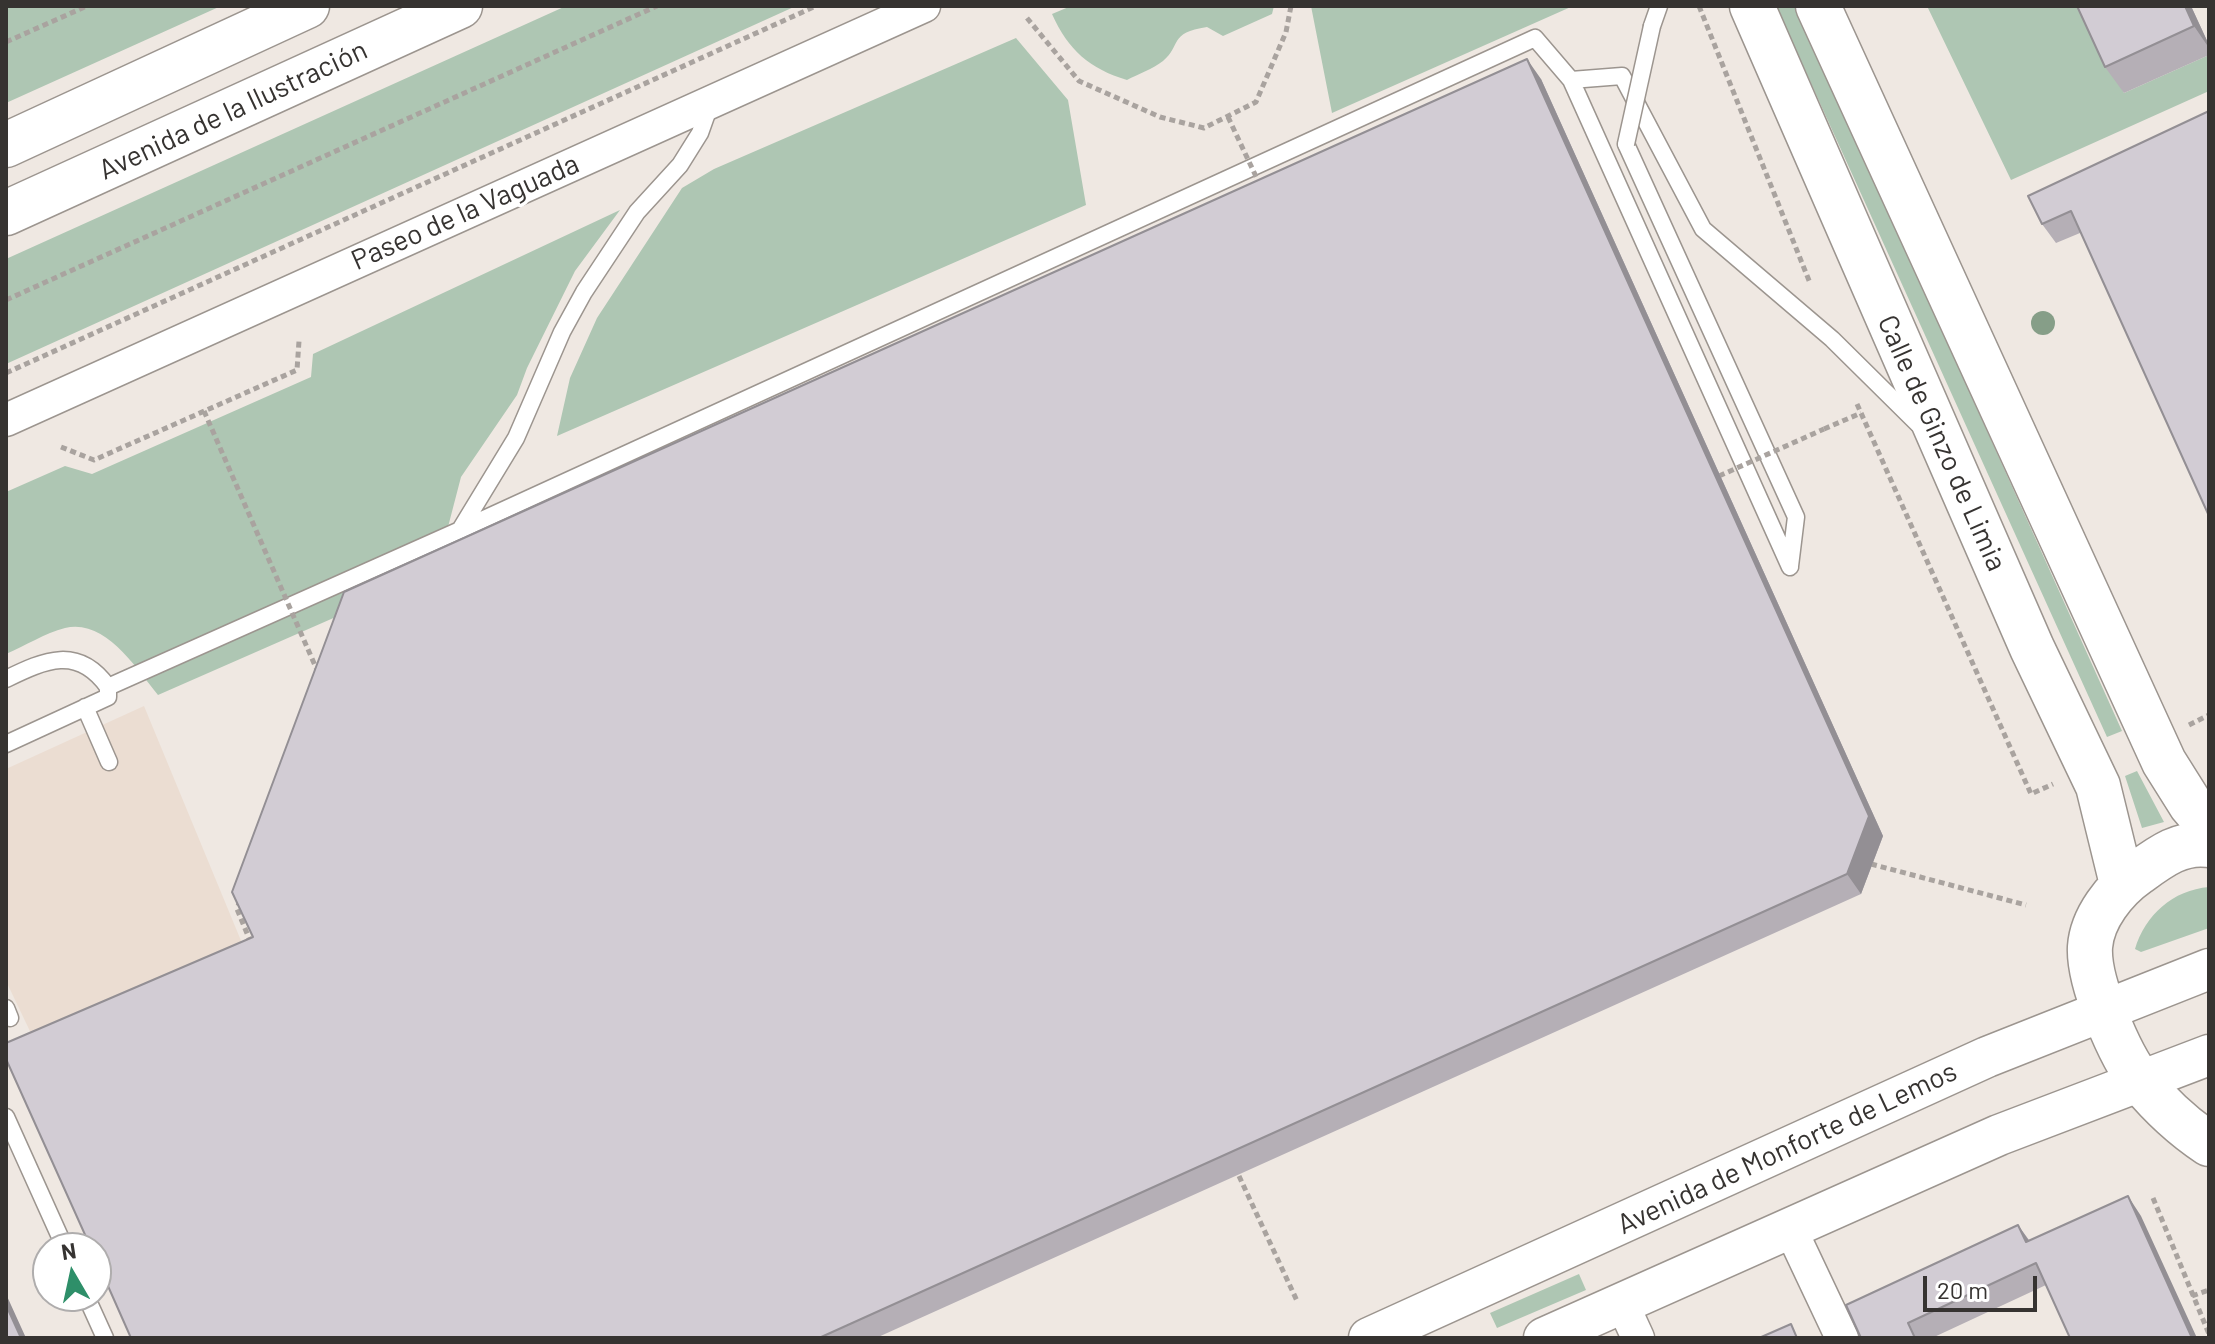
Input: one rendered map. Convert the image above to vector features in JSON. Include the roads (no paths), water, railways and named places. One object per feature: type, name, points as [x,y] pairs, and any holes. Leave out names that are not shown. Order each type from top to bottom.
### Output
[{"type":"main road","points":[[6,145],[307,6]]},
{"type":"main road","name":"Avenida de la Ilustración","points":[[6,213],[460,6]]},
{"type":"main road","name":"Calle de Ginzo de Limia","points":[[1752,6],[2032,648],[2098,786],[2122,884]]},
{"type":"main road","points":[[1818,6],[2146,725],[2184,794],[2209,826]]},
{"type":"main road","points":[[2209,845],[2194,843],[2164,854],[2122,884],[2101,916],[2090,947],[2093,977],[2103,1009],[2140,1081],[2193,1133],[2209,1144]]},
{"type":"street","name":"Paseo de la Vaguada","points":[[6,420],[924,6]]},
{"type":"street","name":"Avenida de Monforte de Lemos","points":[[1369,1338],[1987,1057],[2209,969]]},
{"type":"street","points":[[1544,1338],[1630,1320],[1790,1228],[1999,1135],[2209,1055]]},
{"type":"street","points":[[1790,1228],[1842,1338]]},
{"type":"lane","points":[[108,687],[460,530],[1535,38],[1571,80],[1790,567],[1796,517],[1626,144],[1659,6]]},
{"type":"lane","points":[[1571,80],[1622,76],[1703,229],[1832,339],[1946,452]]},
{"type":"lane","points":[[460,530],[516,438],[562,332],[584,292],[637,212],[680,165],[700,133],[712,99]]},
{"type":"lane","points":[[6,679],[45,661],[71,660],[96,670],[108,687],[108,697],[6,747]]},
{"type":"lane","points":[[85,707],[109,762]]},
{"type":"lane","points":[[6,1117],[58,1232]]},
{"type":"lane","points":[[93,1312],[105,1338]]}]
